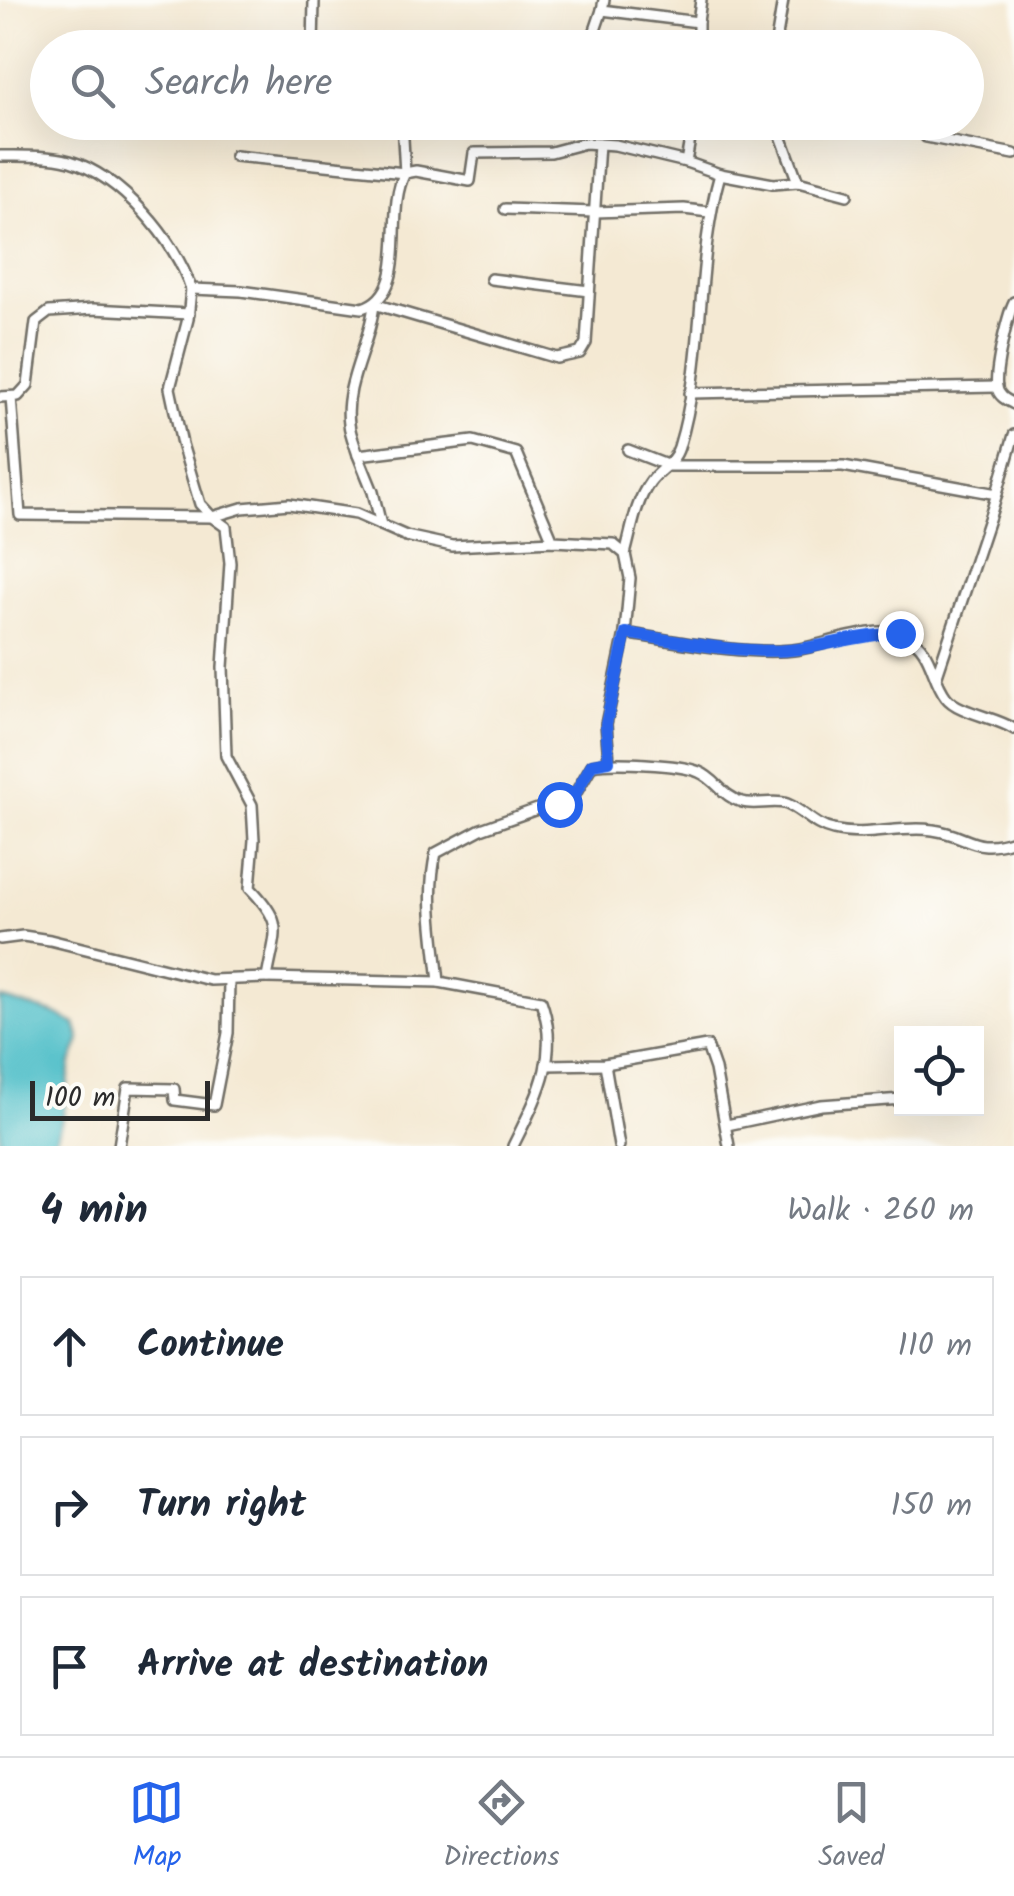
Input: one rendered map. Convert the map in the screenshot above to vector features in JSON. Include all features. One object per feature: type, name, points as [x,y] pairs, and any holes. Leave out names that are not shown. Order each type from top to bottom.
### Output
[{"type":"street","points":[[313,30],[314,0]]},
{"type":"street","points":[[698,30],[701,0]]},
{"type":"street","points":[[778,30],[783,0]]},
{"type":"street","points":[[595,30],[603,5],[698,22]]},
{"type":"street","points":[[191,289],[241,291],[362,308],[374,304],[391,285],[397,188],[405,173],[403,140]]},
{"type":"street","points":[[686,162],[689,140]]},
{"type":"street","points":[[783,140],[798,182]]},
{"type":"street","points":[[946,140],[1014,154]]},
{"type":"street","points":[[374,304],[557,358],[580,354],[586,343],[599,144]]},
{"type":"street","points":[[234,156],[405,173],[416,170],[470,181],[474,154],[551,152],[599,144],[648,152],[720,174],[773,184],[798,182],[847,195]]},
{"type":"street","points":[[0,156],[72,162],[104,178],[154,222],[185,269],[191,289],[188,314],[170,388],[200,504],[226,527],[230,564],[223,667],[226,756],[252,805],[250,888],[274,914],[275,935],[267,978]]},
{"type":"street","points":[[609,761],[606,724],[626,633],[630,578],[625,554],[640,498],[653,477],[669,466],[679,451],[690,393],[709,212],[720,174]]},
{"type":"street","points":[[506,208],[709,212]]},
{"type":"street","points":[[491,279],[588,290]]},
{"type":"street","points":[[1014,302],[1006,319],[997,387],[1002,398],[1014,404]]},
{"type":"street","points":[[374,304],[356,366],[348,420],[381,525]]},
{"type":"street","points":[[188,314],[94,309],[49,312],[36,322],[28,384],[18,396],[5,397],[20,514],[212,517],[242,508],[289,504],[356,514],[406,536],[452,546],[613,544],[625,554]]},
{"type":"street","points":[[690,393],[997,387]]},
{"type":"street","points":[[937,674],[1014,434]]},
{"type":"street","points":[[358,455],[473,441],[516,453],[553,542]]},
{"type":"street","points":[[628,450],[669,466],[843,466],[997,494]]},
{"type":"street","points":[[626,633],[726,648],[796,650],[836,640],[900,633],[918,642],[946,698],[965,710],[994,717],[1014,729]]},
{"type":"street","points":[[439,982],[433,920],[432,869],[436,853],[481,829],[574,796],[592,764],[609,761],[696,771],[714,782],[728,798],[747,804],[784,802],[813,823],[834,830],[932,829],[979,846],[1014,840]]},
{"type":"street","points":[[0,939],[23,936],[50,940],[210,980],[439,982],[541,1001],[549,1036],[544,1083],[514,1146]]},
{"type":"street","points":[[119,1146],[128,1088],[174,1089],[174,1100],[214,1105],[228,1032],[229,980]]},
{"type":"street","points":[[546,1066],[605,1064],[707,1046],[729,1146]]},
{"type":"street","points":[[605,1064],[619,1146]]},
{"type":"street","points":[[727,1124],[821,1106],[894,1100]]},
{"type":"water","points":[[0,998],[53,1013],[75,1024],[80,1040],[71,1063],[55,1141],[35,1146],[0,1146]]},
{"type":"route","points":[[559,804],[574,796],[592,764],[609,761],[606,724],[626,633],[726,648],[796,650],[836,640],[900,633]]}]
